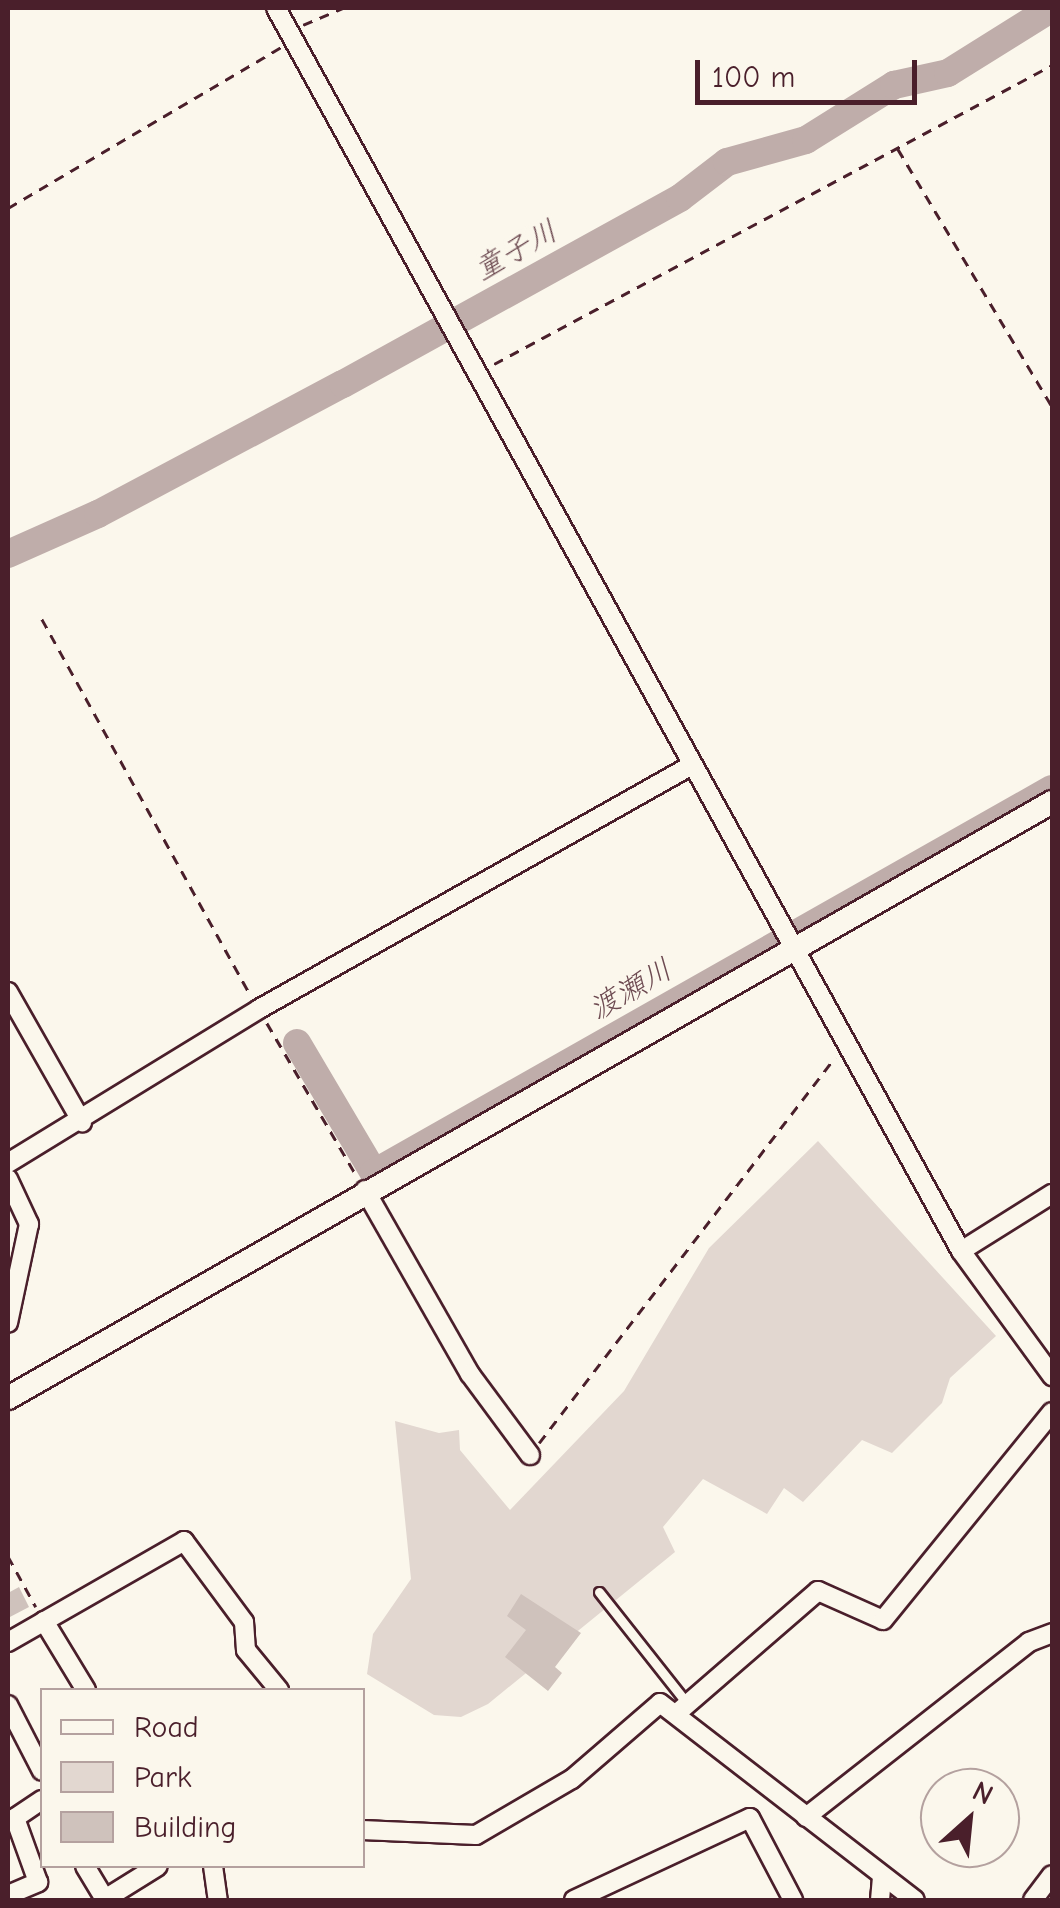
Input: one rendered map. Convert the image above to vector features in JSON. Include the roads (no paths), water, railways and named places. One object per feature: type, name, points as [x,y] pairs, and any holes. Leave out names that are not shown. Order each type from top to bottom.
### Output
[{"type":"street","points":[[276,8],[961,1251],[1052,1376]]},
{"type":"street","points":[[8,1163],[82,1122],[259,1010],[691,766]]},
{"type":"street","points":[[8,1398],[365,1190],[1052,802]]},
{"type":"street","points":[[8,992],[82,1122]]},
{"type":"street","points":[[8,1180],[29,1224],[8,1323]]},
{"type":"street","points":[[365,1190],[470,1374],[530,1456]]},
{"type":"street","points":[[961,1251],[1052,1194]]},
{"type":"street","points":[[681,1708],[818,1591],[883,1620],[1052,1412]]},
{"type":"street","points":[[8,1642],[184,1542],[244,1622],[246,1650],[277,1688]]},
{"type":"street","points":[[44,1621],[85,1688]]},
{"type":"street","points":[[806,1816],[1029,1642],[1052,1634]]},
{"type":"street","points":[[365,1826],[476,1835],[572,1778],[648,1709],[660,1703],[681,1708],[806,1816],[915,1900]]},
{"type":"street","points":[[8,1705],[40,1767]]},
{"type":"street","points":[[8,1895],[38,1882],[14,1818],[40,1801]]},
{"type":"street","points":[[574,1900],[750,1818],[793,1900]]},
{"type":"street","points":[[86,1868],[105,1899],[155,1868]]},
{"type":"street","points":[[213,1868],[218,1900]]},
{"type":"street","points":[[880,1900],[882,1876]]},
{"type":"street","points":[[1033,1900],[1052,1876]]},
{"type":"lane","points":[[599,1592],[681,1708]]},
{"type":"waterway","name":"童子川","points":[[8,554],[98,514],[343,384],[680,198],[727,162],[806,140],[894,85],[948,73],[1052,8]]},
{"type":"waterway","name":"渡瀬川","points":[[297,1043],[374,1173],[1052,789]]}]
